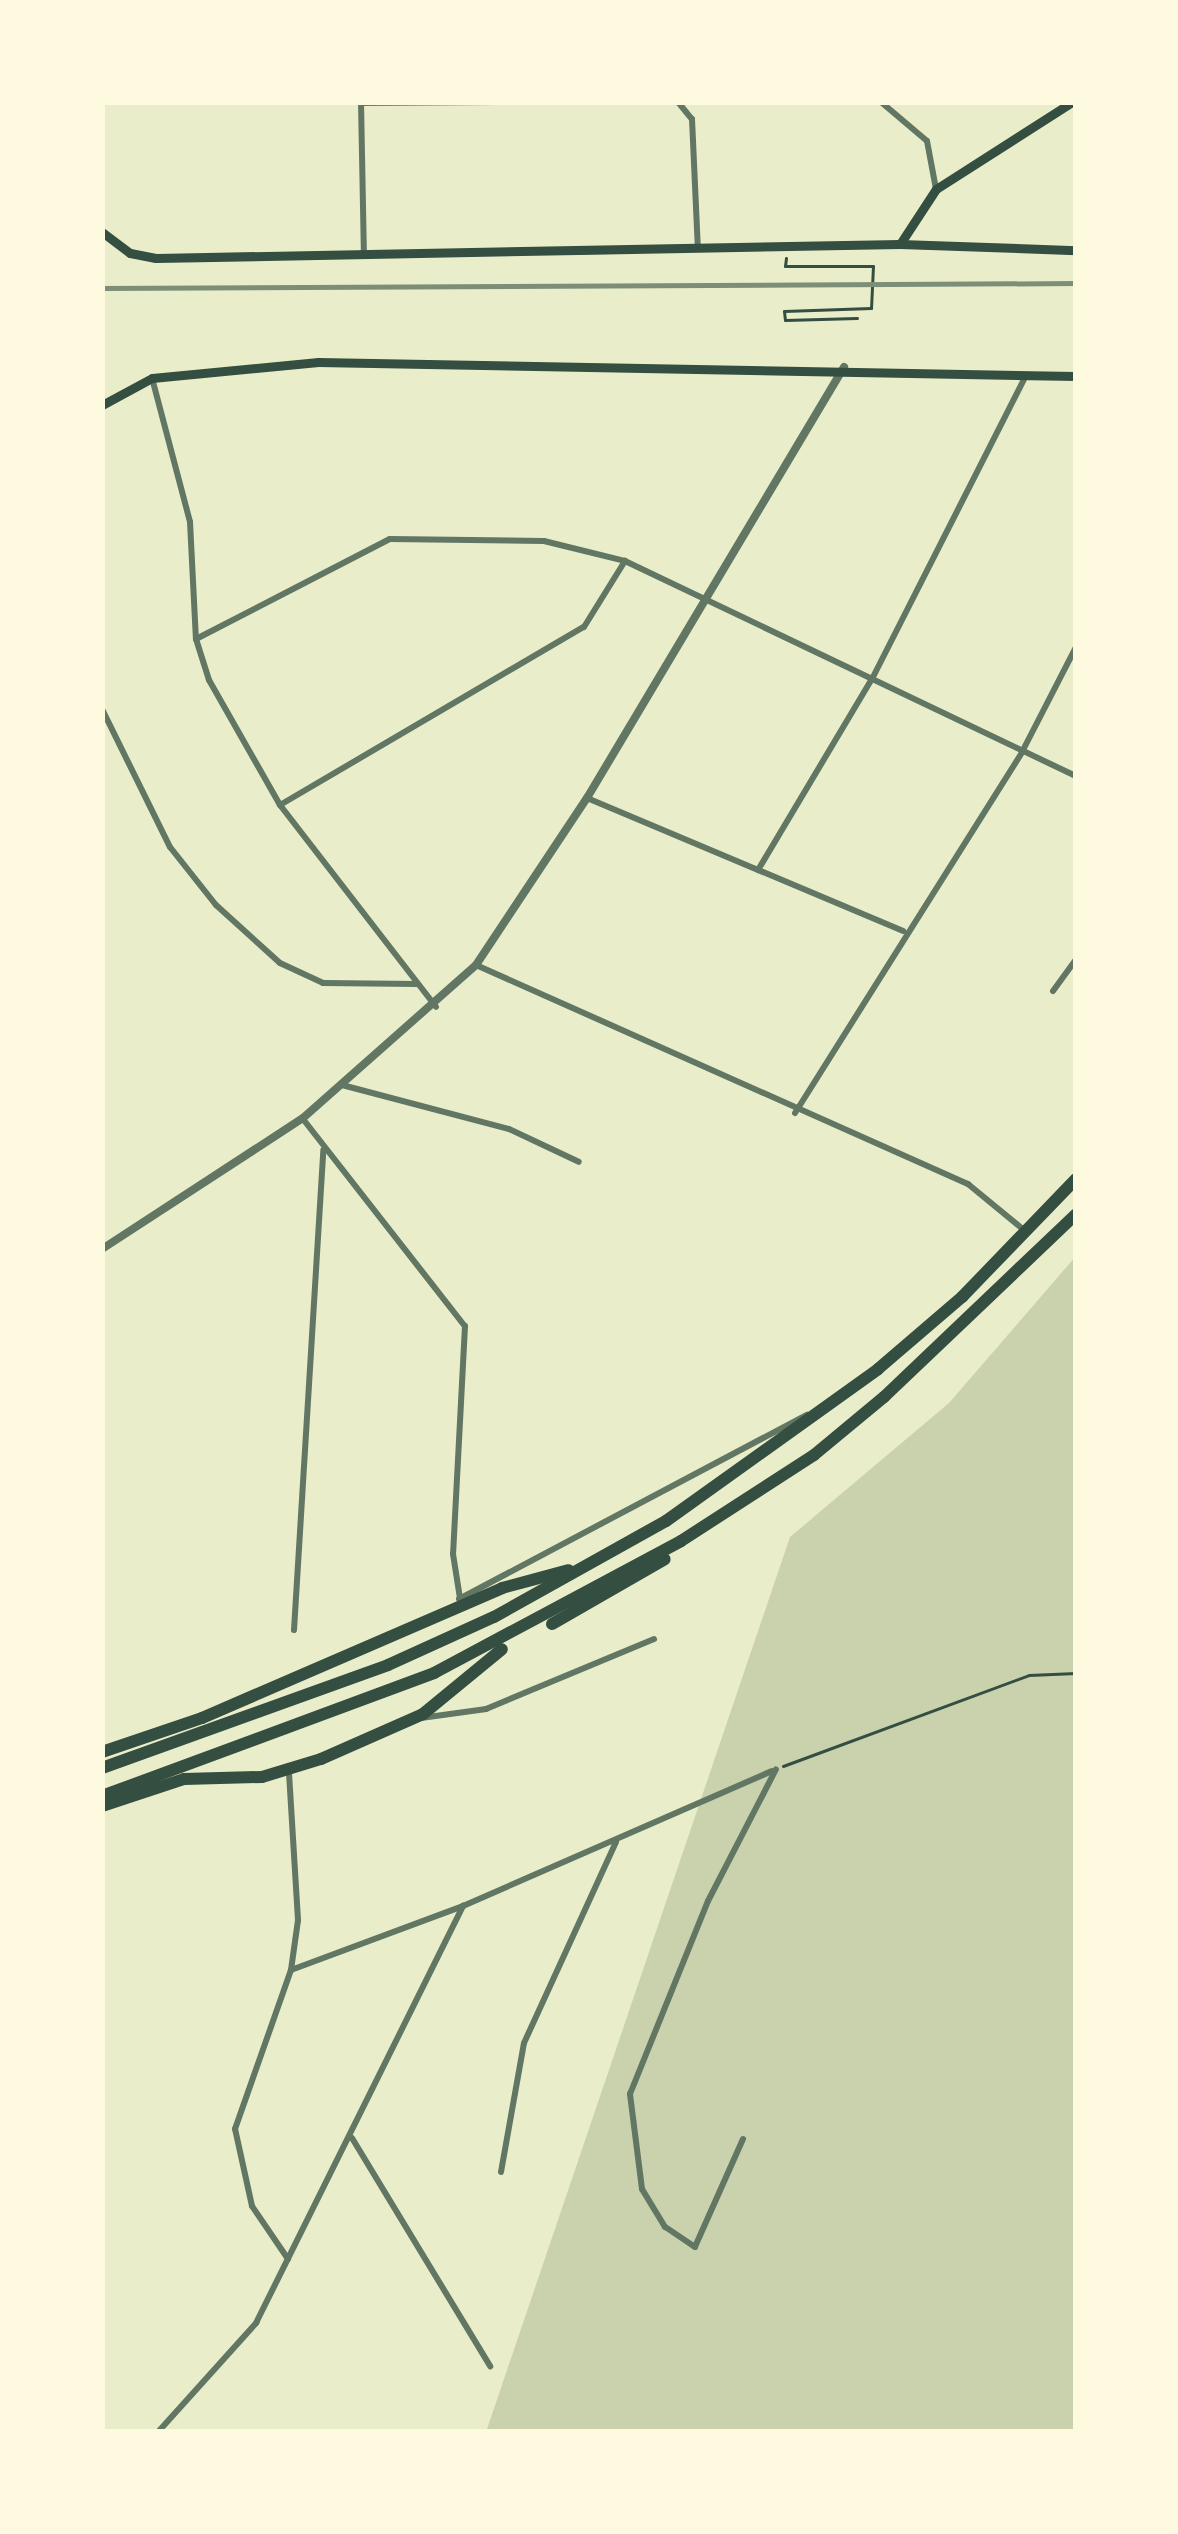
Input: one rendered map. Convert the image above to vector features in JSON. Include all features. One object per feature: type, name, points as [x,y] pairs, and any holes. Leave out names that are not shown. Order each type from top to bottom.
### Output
[{"type":"highway","points":[[102,1768],[388,1665],[588,1565],[822,1412],[1027,1233],[1076,1179]]},
{"type":"highway","points":[[102,1806],[184,1779],[289,1770],[411,1720],[494,1653],[697,1540],[884,1397],[1076,1214]]},
{"type":"highway","points":[[102,1796],[455,1663],[732,1509]]},
{"type":"highway","points":[[102,1752],[202,1718],[456,1603],[588,1565]]},
{"type":"main road","points":[[900,244],[936,189],[1072,102]]},
{"type":"main road","points":[[102,232],[130,253],[156,258],[900,244],[1076,250]]},
{"type":"main road","points":[[102,406],[152,378],[318,362],[844,367],[1076,376]]},
{"type":"street","points":[[364,257],[361,103],[499,102]]},
{"type":"street","points":[[678,102],[692,119],[698,249]]},
{"type":"street","points":[[881,102],[927,141],[936,189]]},
{"type":"street","points":[[102,1250],[303,1118],[436,1006],[476,965],[587,798],[844,367]]},
{"type":"street","points":[[758,870],[872,680],[1028,371]]},
{"type":"street","points":[[152,378],[190,522],[196,639],[218,698],[280,805],[436,1006]]},
{"type":"street","points":[[196,639],[398,537],[544,541],[625,561],[1076,776]]},
{"type":"street","points":[[280,805],[584,627],[625,561]]},
{"type":"street","points":[[795,1113],[903,931],[1022,752],[1076,647]]},
{"type":"street","points":[[102,709],[170,847],[216,905],[280,963],[323,982],[417,985]]},
{"type":"street","points":[[587,798],[903,931]]},
{"type":"street","points":[[1053,991],[1076,959]]},
{"type":"street","points":[[476,965],[795,1113],[968,1184],[1027,1233]]},
{"type":"street","points":[[343,1085],[509,1130],[579,1162]]},
{"type":"street","points":[[303,1118],[323,1150],[465,1326],[453,1554],[456,1603],[605,1526],[771,1427],[822,1412]]},
{"type":"street","points":[[294,1630],[323,1150]]},
{"type":"street","points":[[411,1720],[486,1709],[654,1639]]},
{"type":"street","points":[[291,1970],[463,1906],[776,1769]]},
{"type":"street","points":[[743,2139],[695,2247],[654,2211],[629,2132],[634,2073],[776,1769]]},
{"type":"street","points":[[288,2259],[252,2206],[235,2129],[291,1970],[300,1888],[289,1770]]},
{"type":"street","points":[[501,2172],[524,2043],[617,1838]]},
{"type":"street","points":[[158,2432],[240,2345],[352,2138],[463,1906]]},
{"type":"street","points":[[352,2138],[490,2366]]},
{"type":"path","points":[[857,318],[785,320],[784,311],[871,308],[873,266],[785,266],[785,258],[860,257]]},
{"type":"path","points":[[776,1769],[1010,1681],[1076,1673]]},
{"type":"green space","points":[[1076,1256],[1076,2432],[486,2432],[790,1537],[949,1403]]},
{"type":"railway","points":[[102,288],[1076,283]]}]
